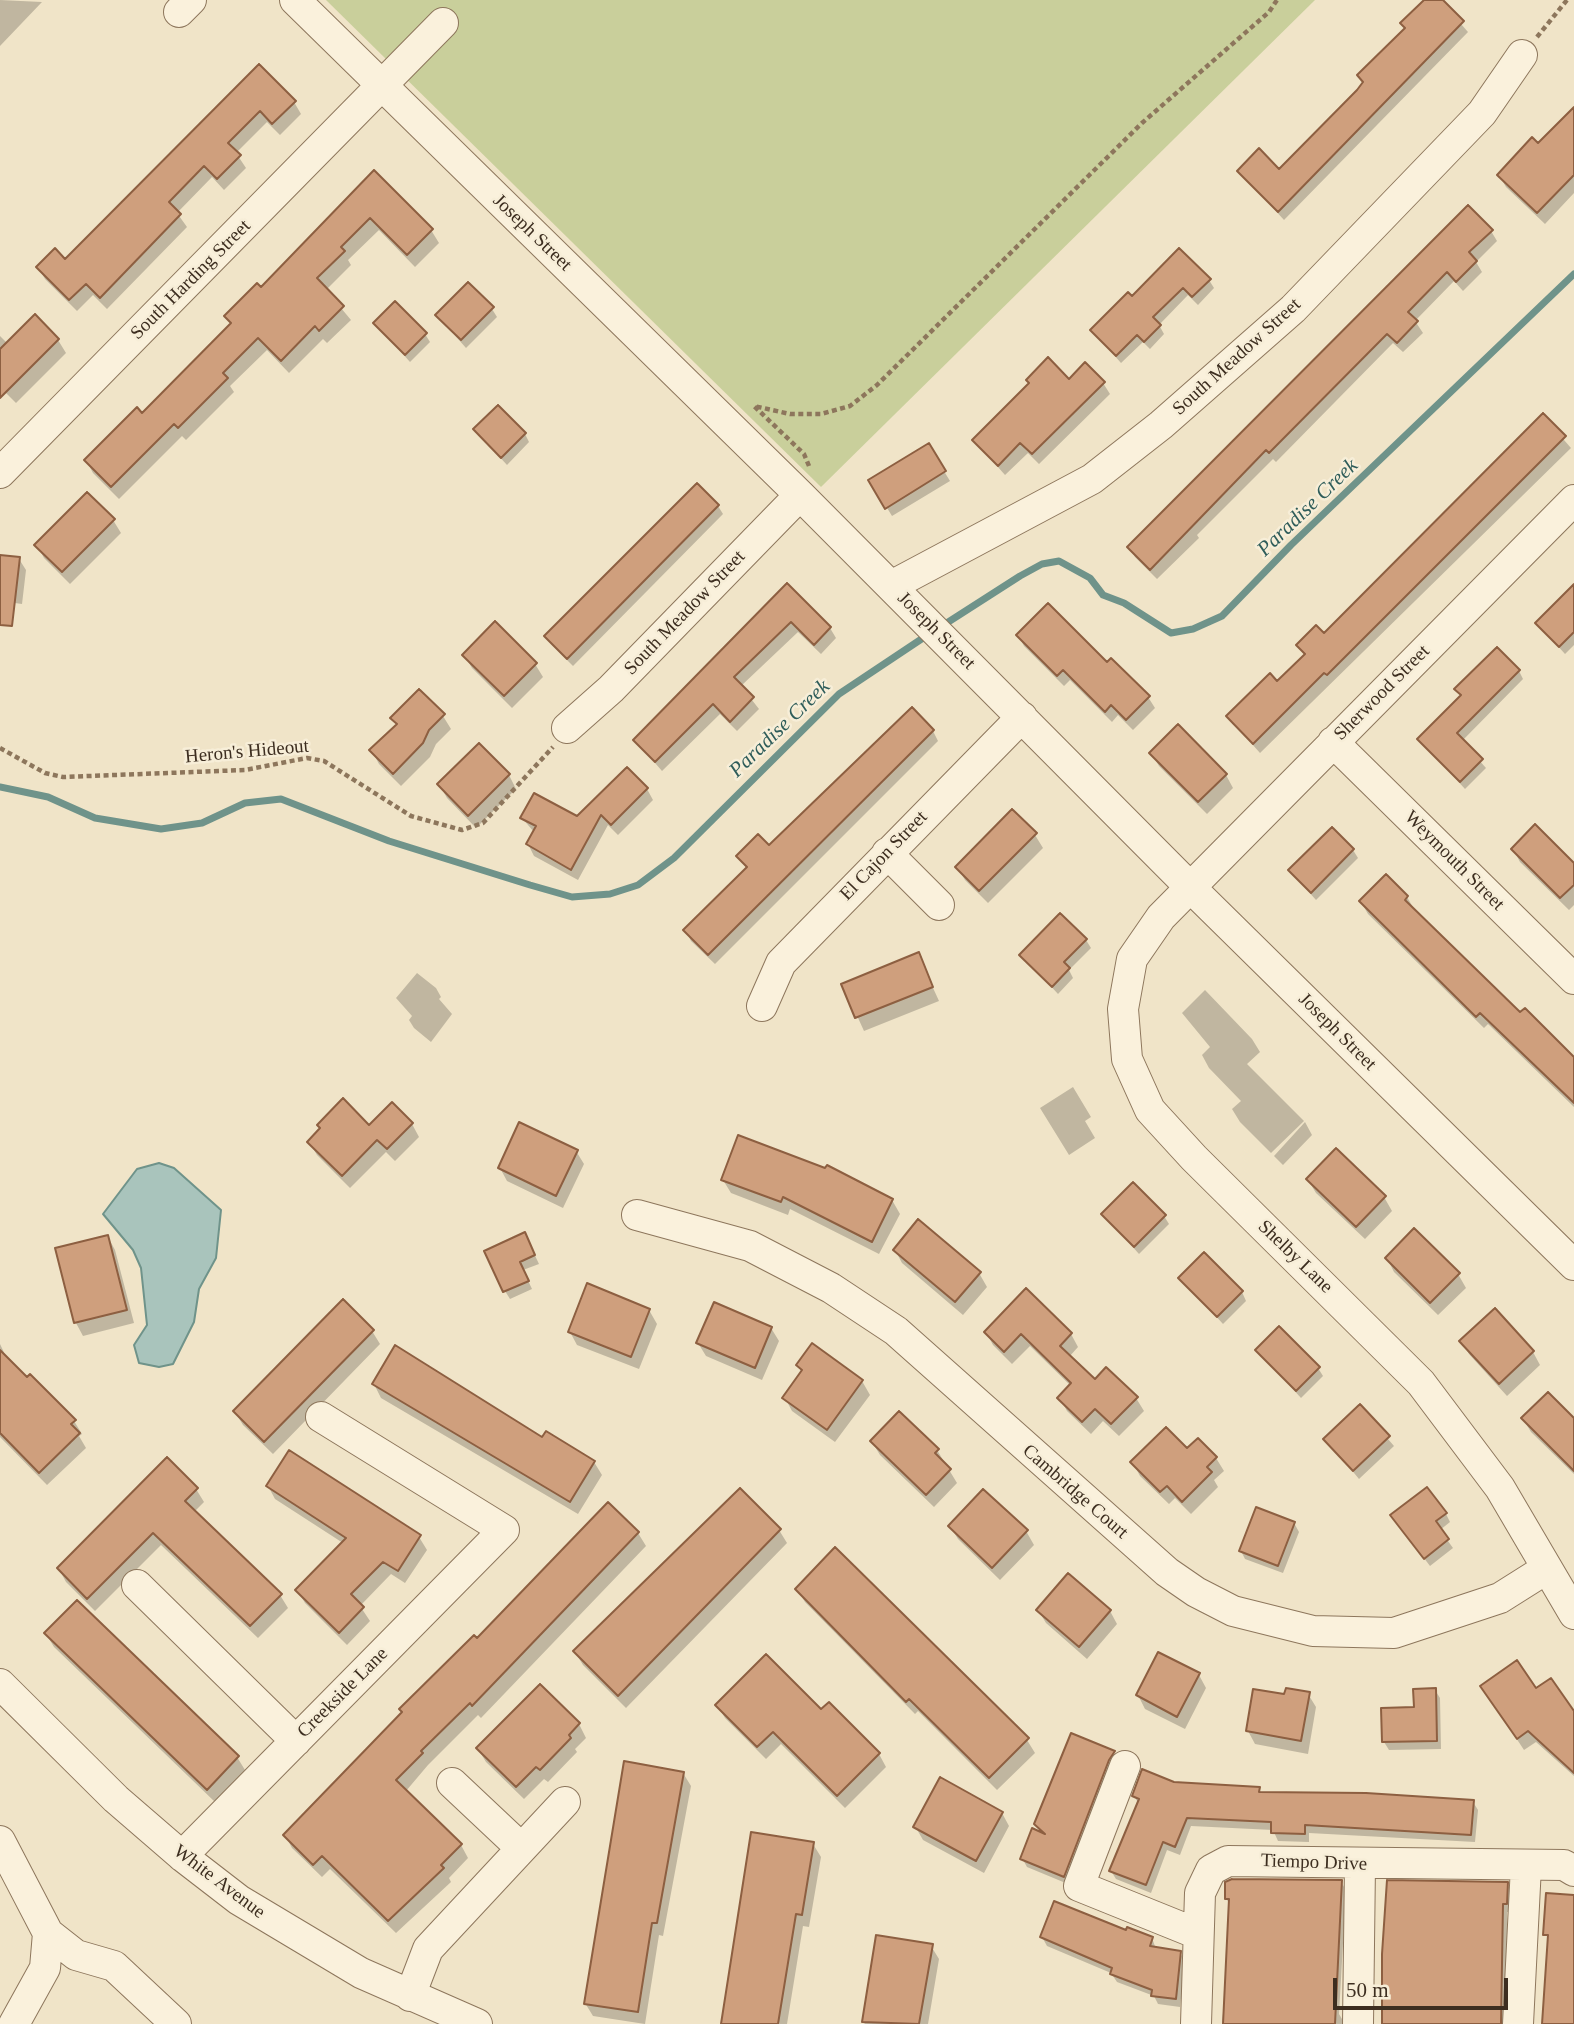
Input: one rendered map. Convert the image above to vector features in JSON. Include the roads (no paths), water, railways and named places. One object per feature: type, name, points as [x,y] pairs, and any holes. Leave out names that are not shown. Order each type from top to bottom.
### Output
[{"type":"street","name":"Joseph Street","points":[[295,0],[800,495],[1190,887],[1574,1265]]},
{"type":"street","name":"South Harding Street","points":[[0,473],[443,23]]},
{"type":"street","name":"South Meadow Street","points":[[891,586],[1092,480],[1161,425],[1303,299],[1482,113],[1522,55]]},
{"type":"street","name":"South Meadow Street","points":[[568,728],[611,689],[800,495]]},
{"type":"street","name":"Sherwood Street","points":[[1190,887],[1574,500]]},
{"type":"street","name":"El Cajon Street","points":[[762,1006],[781,963],[1022,717]]},
{"type":"street","name":"Weymouth Street","points":[[1333,742],[1569,963]]},
{"type":"street","points":[[887,853],[939,905]]},
{"type":"street","name":"Shelby Lane","points":[[1190,887],[1161,917],[1132,959],[1123,1009],[1127,1059],[1150,1110],[1194,1158],[1421,1383],[1500,1488],[1574,1614]]},
{"type":"street","name":"Cambridge Court","points":[[637,1215],[750,1246],[831,1288],[896,1331],[1157,1564],[1196,1592],[1233,1611],[1313,1631],[1394,1633],[1500,1598],[1546,1569]]},
{"type":"street","name":"Creekside Lane","points":[[182,1856],[505,1530],[321,1417]]},
{"type":"street","points":[[137,1585],[296,1741]]},
{"type":"street","name":"White Avenue","points":[[0,1684],[116,1799],[182,1856],[239,1900],[298,1938],[410,1996],[477,2024]]},
{"type":"street","points":[[1125,1766],[1079,1886],[1198,1934]]},
{"type":"street","points":[[452,1783],[520,1847]]},
{"type":"street","points":[[410,1996],[428,1949],[520,1847],[565,1802]]},
{"type":"street","points":[[0,1841],[48,1933],[76,1955],[114,1966],[176,2024]]},
{"type":"street","name":"Tiempo Drive","points":[[1196,2024],[1200,1893],[1211,1870],[1228,1861],[1360,1865],[1564,1865],[1574,1871]]},
{"type":"street","points":[[1358,2024],[1360,1865]]},
{"type":"street","points":[[1518,2024],[1526,1866]]},
{"type":"street","points":[[13,2024],[45,1968],[48,1933]]},
{"type":"water","points":[[159,1163],[174,1168],[221,1210],[216,1258],[199,1289],[194,1322],[173,1364],[159,1367],[139,1363],[134,1345],[147,1325],[141,1268],[133,1250],[103,1214],[137,1169]]},
{"type":"waterway","name":"Paradise Creek","points":[[942,626],[1020,576],[1042,564],[1059,561],[1090,578],[1103,595],[1124,603],[1171,633],[1193,629],[1222,616],[1291,545],[1574,274]]},
{"type":"waterway","name":"Paradise Creek","points":[[0,787],[48,797],[95,818],[161,829],[202,823],[245,803],[281,799],[389,841],[530,885],[572,897],[610,894],[638,885],[674,858],[839,694],[929,634]]}]
